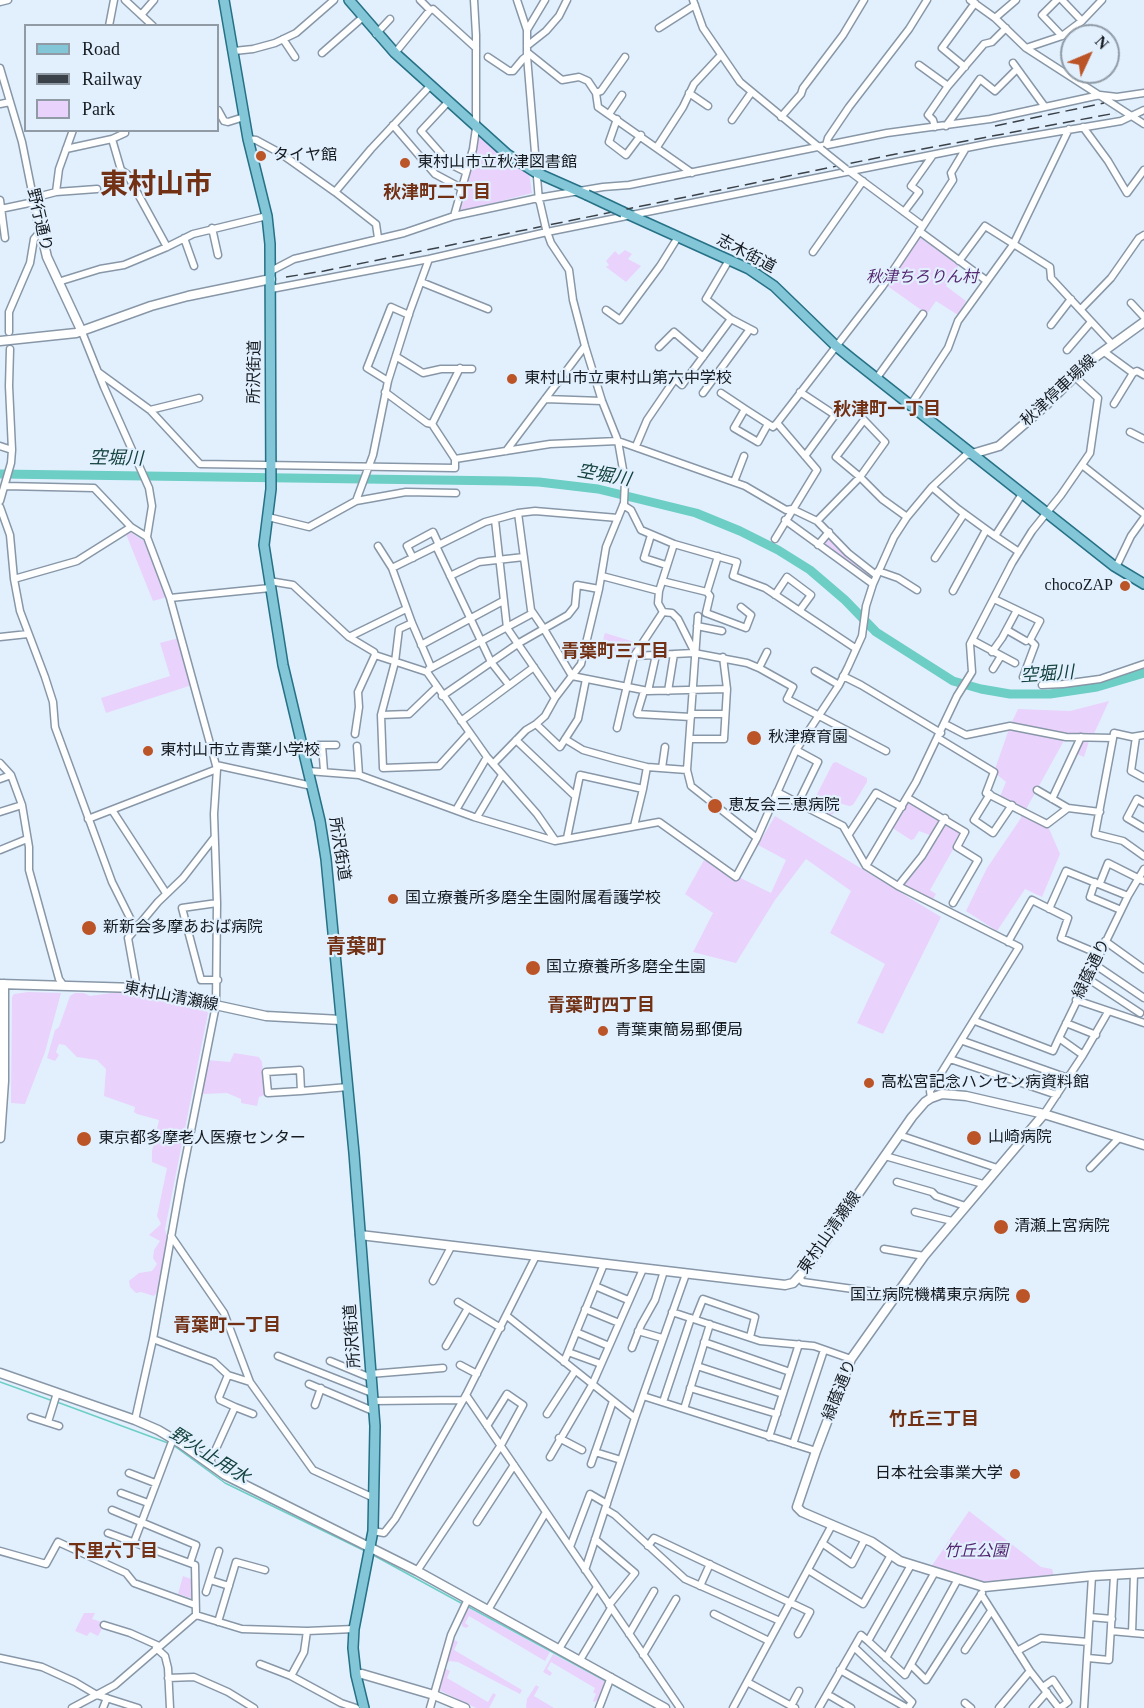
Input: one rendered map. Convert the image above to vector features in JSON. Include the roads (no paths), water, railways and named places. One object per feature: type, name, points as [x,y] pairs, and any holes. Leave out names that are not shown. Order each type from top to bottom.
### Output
[{"type":"main road","name":"所沢街道","points":[[224,0],[248,140],[267,216],[270,244],[271,487],[264,545],[283,665],[312,786],[327,866],[348,1087],[373,1402],[373,1531],[354,1629],[353,1648],[356,1675],[364,1708]]},
{"type":"main road","name":"志木街道","points":[[350,0],[395,53],[507,154],[536,172],[749,269],[774,286],[836,346],[876,379],[1114,566],[1144,584]]},
{"type":"street","points":[[0,2],[8,0]]},
{"type":"street","points":[[109,24],[114,0]]},
{"type":"street","points":[[125,0],[151,24]]},
{"type":"street","points":[[141,15],[154,0]]},
{"type":"street","points":[[234,51],[254,49],[296,33],[334,0]]},
{"type":"street","points":[[420,0],[476,48]]},
{"type":"street","points":[[454,216],[463,189],[476,128],[474,0]]},
{"type":"street","points":[[493,764],[526,730],[545,716],[555,698],[582,664],[602,576],[606,547],[624,504],[625,481],[618,441],[602,401],[585,346],[568,270],[551,243],[539,201],[527,30],[517,0]]},
{"type":"street","points":[[527,30],[545,0]]},
{"type":"street","points":[[488,57],[509,71],[513,71],[527,51],[559,15],[567,0]]},
{"type":"street","points":[[781,117],[801,94],[802,88],[843,35],[864,0]]},
{"type":"street","points":[[822,147],[849,107],[909,29],[927,0]]},
{"type":"street","points":[[995,18],[1016,0]]},
{"type":"street","points":[[1060,34],[1042,15],[1059,0],[1082,21]]},
{"type":"street","points":[[1078,24],[1102,0]]},
{"type":"street","points":[[659,28],[694,2],[704,28],[740,82],[751,93],[822,147],[959,261],[987,281]]},
{"type":"street","points":[[965,67],[942,48],[976,2],[1026,48],[1060,70]]},
{"type":"street","points":[[395,53],[430,10]]},
{"type":"street","points":[[322,53],[363,17]]},
{"type":"street","points":[[376,33],[390,19]]},
{"type":"street","points":[[935,127],[933,120],[928,116],[948,86],[984,44],[992,42],[1006,28]]},
{"type":"street","points":[[1026,48],[1060,37]]},
{"type":"street","points":[[283,39],[295,57]]},
{"type":"street","points":[[527,51],[562,80],[579,77],[588,81],[596,93],[598,107],[692,172]]},
{"type":"street","points":[[657,147],[683,107],[694,84],[721,55]]},
{"type":"street","points":[[596,93],[601,91],[624,61]]},
{"type":"street","points":[[919,65],[948,86]]},
{"type":"street","points":[[946,126],[980,79],[995,91],[1015,66],[1044,107]]},
{"type":"street","name":"野行通り","points":[[0,68],[17,125],[40,232],[58,282],[82,332]]},
{"type":"street","points":[[1083,84],[1144,124]]},
{"type":"street","points":[[335,192],[430,86]]},
{"type":"street","points":[[688,93],[708,106]]},
{"type":"street","points":[[732,120],[751,93]]},
{"type":"street","points":[[271,280],[294,259],[404,233],[454,216],[583,193],[603,187],[629,185],[897,131],[946,126],[1100,95],[1117,97],[1144,93]]},
{"type":"street","points":[[609,114],[622,95]]},
{"type":"street","points":[[0,105],[10,102]]},
{"type":"street","points":[[448,102],[421,131],[450,164],[466,172]]},
{"type":"street","points":[[0,341],[68,335],[151,306],[188,296],[271,280],[429,259],[546,230],[848,170],[1121,121],[1144,110]]},
{"type":"street","points":[[219,112],[224,121],[228,122],[244,117]]},
{"type":"street","points":[[617,119],[609,142],[626,155],[640,135]]},
{"type":"street","points":[[17,125],[24,123]]},
{"type":"street","points":[[393,125],[435,174],[463,189]]},
{"type":"street","points":[[1083,127],[1108,161],[1127,193],[1144,170]]},
{"type":"street","points":[[910,406],[948,348],[958,321],[1013,245],[1069,129]]},
{"type":"street","points":[[56,192],[59,169],[72,132]]},
{"type":"street","points":[[66,149],[111,139],[125,133]]},
{"type":"street","points":[[111,139],[121,170],[127,174],[167,247]]},
{"type":"street","points":[[248,140],[256,140],[280,153],[335,192],[376,224],[378,238]]},
{"type":"street","points":[[722,393],[773,427],[777,423],[882,287],[954,180],[951,173],[966,148]]},
{"type":"street","points":[[904,213],[919,192],[911,186],[934,154]]},
{"type":"street","points":[[813,252],[863,181]]},
{"type":"street","points":[[1,209],[56,192],[97,189]]},
{"type":"street","points":[[0,200],[5,238]]},
{"type":"street","points":[[58,282],[100,269],[124,265],[212,228],[267,216]]},
{"type":"street","points":[[959,261],[985,226],[1050,267],[1051,278],[1113,345]]},
{"type":"street","points":[[212,228],[218,255]]},
{"type":"street","points":[[9,332],[9,312],[30,263],[34,239],[40,232]]},
{"type":"street","points":[[1081,309],[1111,278],[1139,238],[1144,235]]},
{"type":"street","points":[[606,310],[620,320],[660,266],[678,237]]},
{"type":"street","points":[[184,238],[194,266]]},
{"type":"street","points":[[356,501],[369,466],[388,381],[429,259]]},
{"type":"street","points":[[703,393],[752,330],[731,319],[706,299],[729,260]]},
{"type":"street","points":[[421,282],[488,309]]},
{"type":"street","points":[[1051,325],[1071,299]]},
{"type":"street","points":[[1131,303],[1144,317]]},
{"type":"street","points":[[388,381],[367,368],[391,307],[409,315]]},
{"type":"street","points":[[876,379],[923,314]]},
{"type":"street","points":[[636,446],[646,420],[675,380],[682,385],[731,319]]},
{"type":"street","points":[[1067,350],[1091,322]]},
{"type":"street","name":"秋津停車場線","points":[[972,454],[999,446],[1046,406],[1090,360],[1144,322]]},
{"type":"street","points":[[0,327],[8,323]]},
{"type":"street","points":[[82,332],[148,484],[152,506],[147,537],[170,598],[216,767],[218,981],[216,1005],[153,1339],[135,1420]]},
{"type":"street","points":[[659,347],[674,332],[703,357]]},
{"type":"street","points":[[506,452],[585,346]]},
{"type":"street","points":[[0,501],[11,463],[12,450],[10,349]]},
{"type":"street","points":[[1103,351],[1133,373]]},
{"type":"street","points":[[397,357],[423,373],[441,369],[472,369]]},
{"type":"street","points":[[432,424],[460,368]]},
{"type":"street","points":[[98,371],[150,410],[200,464],[455,468],[455,459],[432,424],[427,423],[385,392]]},
{"type":"street","points":[[1114,404],[1133,373],[1137,371],[1144,375]]},
{"type":"street","points":[[866,866],[908,798],[957,696],[972,672],[970,644],[994,598],[1019,552],[1090,453],[1098,399],[1075,377]]},
{"type":"street","points":[[800,392],[835,415],[805,456]]},
{"type":"street","points":[[150,410],[199,398]]},
{"type":"street","points":[[545,399],[602,401]]},
{"type":"street","points":[[745,409],[734,428],[758,442],[768,423]]},
{"type":"street","points":[[817,521],[860,477],[885,442],[864,420],[836,458],[860,477],[882,499],[907,517]]},
{"type":"street","points":[[775,539],[817,470],[777,423]]},
{"type":"street","points":[[1130,432],[1144,439]]},
{"type":"street","points":[[455,459],[550,444],[618,441],[636,446],[734,482],[786,510],[792,509],[817,521],[848,553],[877,573],[898,578],[917,590]]},
{"type":"street","points":[[0,447],[12,450]]},
{"type":"street","points":[[308,771],[359,775],[456,810],[555,841],[659,822],[736,877],[757,838],[796,750],[843,676],[862,636],[866,606],[873,584],[894,537],[932,487],[966,455],[972,454]]},
{"type":"street","points":[[734,482],[744,456]]},
{"type":"street","points":[[1082,465],[1144,516],[1118,563],[1114,566]]},
{"type":"street","points":[[5,486],[94,488],[131,527],[147,537]]},
{"type":"street","points":[[932,487],[964,514],[1019,552]]},
{"type":"street","points":[[268,517],[309,527],[356,501],[406,492],[456,493]]},
{"type":"street","points":[[995,536],[1022,494]]},
{"type":"street","points":[[624,504],[631,510],[641,530],[674,544],[737,562],[733,576],[775,595],[855,648]]},
{"type":"street","points":[[0,507],[11,542],[14,579],[20,611],[53,702],[55,727],[112,882],[135,928]]},
{"type":"street","points":[[392,568],[485,522],[518,513],[535,511],[618,518]]},
{"type":"street","points":[[518,513],[533,613],[572,676],[646,691],[727,689]]},
{"type":"street","points":[[935,558],[964,514]]},
{"type":"street","points":[[495,520],[507,628],[555,698]]},
{"type":"street","points":[[785,520],[873,584]]},
{"type":"street","points":[[14,579],[76,561],[131,527]]},
{"type":"street","points":[[953,591],[986,530]]},
{"type":"street","points":[[413,558],[407,546],[433,532],[450,576],[491,662],[509,685]]},
{"type":"street","points":[[818,545],[829,532]]},
{"type":"street","points":[[651,535],[644,558],[666,565]]},
{"type":"street","points":[[674,544],[666,565],[658,603],[663,612],[672,614],[678,619],[693,646],[694,653]]},
{"type":"street","points":[[378,546],[392,568],[429,669],[442,696],[487,757],[537,814],[555,841]]},
{"type":"street","points":[[718,556],[707,592],[710,596],[706,613],[746,628],[751,615],[741,607]]},
{"type":"street","points":[[450,576],[479,562],[524,557]]},
{"type":"street","points":[[602,576],[659,591]]},
{"type":"street","points":[[775,595],[787,577],[811,595],[800,610]]},
{"type":"street","points":[[662,581],[707,592]]},
{"type":"street","points":[[170,598],[270,584],[293,585],[349,637],[374,652],[375,655],[429,669],[533,613]]},
{"type":"street","points":[[442,696],[519,643],[568,615],[575,606],[577,585],[599,589]]},
{"type":"street","points":[[994,598],[1040,621],[1030,640],[1035,645],[1023,677]]},
{"type":"street","points":[[421,645],[503,601]]},
{"type":"street","points":[[349,637],[406,609]]},
{"type":"street","points":[[992,652],[1017,610]]},
{"type":"street","points":[[617,728],[634,656],[663,612]]},
{"type":"street","points":[[698,616],[687,770],[691,786],[757,838]]},
{"type":"street","points":[[412,623],[399,629],[395,662],[381,715],[384,768],[439,766],[469,733]]},
{"type":"street","points":[[697,626],[722,631]]},
{"type":"street","points":[[1007,630],[1026,640]]},
{"type":"street","points":[[0,637],[28,634]]},
{"type":"street","points":[[972,640],[1015,663]]},
{"type":"street","points":[[759,668],[767,652]]},
{"type":"street","points":[[634,656],[694,653],[747,663],[793,687],[787,699],[886,751]]},
{"type":"street","points":[[669,691],[675,654]]},
{"type":"street","points":[[356,734],[358,692],[375,655]]},
{"type":"street","points":[[656,655],[637,714],[692,716],[725,714]]},
{"type":"street","points":[[993,669],[1001,656]]},
{"type":"street","points":[[690,739],[724,739],[727,689],[723,657]]},
{"type":"street","points":[[1042,685],[1100,679],[1144,664]]},
{"type":"street","points":[[460,720],[534,667]]},
{"type":"street","points":[[815,671],[838,684]]},
{"type":"street","points":[[843,676],[861,685],[994,772],[986,793],[1047,824],[1068,808]]},
{"type":"street","points":[[537,724],[560,747],[578,718],[586,679]]},
{"type":"street","points":[[381,715],[409,714],[437,687]]},
{"type":"street","points":[[45,709],[53,702]]},
{"type":"street","points":[[945,724],[966,735],[1010,726],[1066,737],[1113,738]]},
{"type":"street","points":[[1144,735],[1136,737],[1114,733],[1095,834],[1123,841],[1144,856]]},
{"type":"street","points":[[1052,799],[1081,737]]},
{"type":"street","points":[[1136,737],[1131,771],[1144,778]]},
{"type":"street","points":[[565,739],[583,750],[647,767],[687,770]]},
{"type":"street","points":[[516,740],[575,796]]},
{"type":"street","points":[[324,771],[320,745],[336,745]]},
{"type":"street","points":[[357,746],[359,775]]},
{"type":"street","points":[[662,768],[664,747]]},
{"type":"street","points":[[796,750],[818,762],[798,803]]},
{"type":"street","points":[[456,810],[487,757]]},
{"type":"street","points":[[0,763],[11,775],[22,805],[29,870],[35,896],[59,979],[64,986]]},
{"type":"street","points":[[88,819],[216,767],[312,786]]},
{"type":"street","points":[[633,826],[647,767]]},
{"type":"street","points":[[0,779],[11,775]]},
{"type":"street","points":[[477,817],[502,775]]},
{"type":"street","points":[[567,838],[580,775],[643,789]]},
{"type":"street","points":[[1037,790],[1068,808],[1100,812]]},
{"type":"street","points":[[777,792],[838,823],[849,834],[866,866],[898,886],[1019,947],[930,1091],[931,1098],[954,1094],[1044,1114],[1144,1145]]},
{"type":"street","points":[[849,834],[876,793],[902,807]]},
{"type":"street","points":[[990,794],[974,820],[993,833],[1012,805]]},
{"type":"street","points":[[908,798],[965,832],[957,847],[978,860],[952,903]]},
{"type":"street","points":[[1144,803],[1137,799],[1127,818],[1144,828]]},
{"type":"street","points":[[0,812],[22,805]]},
{"type":"street","points":[[112,810],[166,893]]},
{"type":"street","points":[[898,886],[922,856],[945,818]]},
{"type":"street","points":[[137,988],[128,938],[166,893],[183,878],[215,837]]},
{"type":"street","points":[[0,850],[27,839]]},
{"type":"street","points":[[1121,910],[1090,897],[1108,863],[1142,879]]},
{"type":"street","name":"緑蔭通り","points":[[1059,1038],[1128,896],[1142,879],[1144,868]]},
{"type":"street","points":[[1050,909],[1066,871],[1128,896]]},
{"type":"street","points":[[1008,942],[1032,900],[1068,918],[1061,938],[1099,954]]},
{"type":"street","points":[[217,903],[182,908],[201,980],[218,981]]},
{"type":"street","points":[[1105,942],[1144,969]]},
{"type":"street","points":[[1094,964],[1144,998]]},
{"type":"street","points":[[1088,978],[1142,1010],[1135,1020]]},
{"type":"street","points":[[0,1138],[4,1081],[2,984]]},
{"type":"street","name":"東村山清瀬線","points":[[2,984],[137,988],[266,1016],[341,1020]]},
{"type":"street","points":[[1076,1000],[1144,1023]]},
{"type":"street","name":"緑蔭通り","points":[[1108,1012],[1096,1035],[1044,1114],[924,1256],[851,1359],[797,1508],[865,1539],[911,1565],[958,1579],[983,1591],[1092,1576],[1144,1573]]},
{"type":"street","points":[[975,1021],[1053,1051],[1059,1038],[1083,1055]]},
{"type":"street","points":[[1066,1023],[1096,1035]]},
{"type":"street","points":[[963,1041],[1068,1078]]},
{"type":"street","points":[[950,1059],[1057,1095]]},
{"type":"street","points":[[302,1091],[300,1070],[266,1072],[268,1093],[302,1091],[348,1087]]},
{"type":"street","name":"東村山清瀬線","points":[[360,1235],[775,1285],[792,1283],[800,1278],[918,1108],[931,1098]]},
{"type":"street","points":[[899,1135],[997,1168]]},
{"type":"street","points":[[1090,1168],[1119,1138]]},
{"type":"street","points":[[885,1156],[983,1184]]},
{"type":"street","points":[[897,1182],[932,1192],[936,1196],[965,1206]]},
{"type":"street","points":[[915,1212],[952,1221]]},
{"type":"street","points":[[171,1236],[224,1313],[250,1382],[313,1470],[374,1498]]},
{"type":"street","points":[[434,1281],[451,1247]]},
{"type":"street","points":[[884,1249],[924,1256]]},
{"type":"street","points":[[373,1531],[384,1533],[396,1519],[465,1397],[536,1256]]},
{"type":"street","points":[[564,1362],[604,1264]]},
{"type":"street","points":[[549,1457],[592,1384],[643,1269]]},
{"type":"street","points":[[632,1348],[638,1331],[655,1300],[664,1271]]},
{"type":"street","points":[[585,1570],[662,1338],[686,1274]]},
{"type":"street","points":[[800,1278],[803,1282],[896,1295]]},
{"type":"street","points":[[594,1286],[628,1300]]},
{"type":"street","points":[[663,1402],[702,1299],[755,1317],[750,1337]]},
{"type":"street","points":[[458,1302],[501,1328]]},
{"type":"street","points":[[446,1346],[468,1308]]},
{"type":"street","points":[[585,1309],[618,1323]]},
{"type":"street","points":[[672,1312],[760,1341],[799,1344],[851,1359]]},
{"type":"street","points":[[507,1316],[635,1418]]},
{"type":"street","points":[[684,1409],[710,1324]]},
{"type":"street","points":[[638,1331],[662,1338]]},
{"type":"street","points":[[576,1332],[609,1346]]},
{"type":"street","points":[[153,1339],[214,1362],[228,1375],[250,1382]]},
{"type":"street","points":[[704,1342],[790,1372]]},
{"type":"street","points":[[769,1437],[799,1344]]},
{"type":"street","points":[[793,1444],[824,1350]]},
{"type":"street","points":[[568,1352],[601,1364]]},
{"type":"street","points":[[278,1356],[373,1402]]},
{"type":"street","points":[[330,1361],[371,1376],[443,1368]]},
{"type":"street","points":[[460,1365],[477,1374]]},
{"type":"street","points":[[697,1366],[783,1394]]},
{"type":"street","points":[[547,1414],[575,1371]]},
{"type":"street","points":[[0,1373],[55,1398],[135,1420],[225,1475],[417,1571],[580,1660],[610,1681],[665,1708]]},
{"type":"street","points":[[228,1375],[219,1397],[220,1400],[253,1414]]},
{"type":"street","points":[[309,1384],[373,1402],[465,1397]]},
{"type":"street","points":[[315,1405],[321,1388]]},
{"type":"street","points":[[690,1388],[777,1414]]},
{"type":"street","points":[[417,1571],[501,1444],[523,1405],[507,1394],[488,1426]]},
{"type":"street","points":[[643,1396],[816,1451]]},
{"type":"street","points":[[465,1397],[501,1444],[680,1708]]},
{"type":"street","points":[[48,1422],[55,1398]]},
{"type":"street","points":[[591,1464],[613,1401]]},
{"type":"street","points":[[209,1464],[235,1407]]},
{"type":"street","points":[[31,1417],[59,1426]]},
{"type":"street","points":[[559,1438],[582,1450]]},
{"type":"street","points":[[134,1542],[171,1443]]},
{"type":"street","points":[[595,1452],[621,1460]]},
{"type":"street","points":[[477,1522],[514,1465]]},
{"type":"street","points":[[129,1473],[155,1483]]},
{"type":"street","points":[[121,1493],[148,1503]]},
{"type":"street","points":[[570,1547],[590,1494],[685,1579],[780,1621]]},
{"type":"street","points":[[112,1510],[196,1545],[190,1563]]},
{"type":"street","points":[[488,1610],[546,1512]]},
{"type":"street","points":[[733,1708],[832,1525]]},
{"type":"street","points":[[108,1533],[195,1565],[196,1615]]},
{"type":"street","points":[[648,1546],[654,1538],[810,1612],[798,1634]]},
{"type":"street","points":[[580,1660],[610,1606],[635,1573],[595,1539]]},
{"type":"street","points":[[822,1543],[852,1564],[865,1539]]},
{"type":"street","points":[[0,1551],[46,1564],[58,1542],[126,1573],[134,1583],[195,1605]]},
{"type":"street","points":[[206,1592],[219,1551]]},
{"type":"street","points":[[808,1570],[863,1604],[891,1555]]},
{"type":"street","points":[[218,1622],[236,1562],[266,1570]]},
{"type":"street","points":[[700,1586],[710,1564]]},
{"type":"street","points":[[868,1641],[911,1565]]},
{"type":"street","points":[[886,1658],[935,1572]]},
{"type":"street","points":[[1132,1633],[1134,1575]]},
{"type":"street","points":[[1084,1708],[1092,1576]]},
{"type":"street","points":[[1088,1658],[1109,1660],[1114,1576]]},
{"type":"street","points":[[819,1708],[861,1635],[905,1675],[958,1579]]},
{"type":"street","points":[[210,1580],[229,1586]]},
{"type":"street","points":[[559,1649],[597,1587]]},
{"type":"street","points":[[630,1634],[654,1591]]},
{"type":"street","points":[[911,1665],[926,1680],[983,1591]]},
{"type":"street","points":[[983,1591],[991,1611],[1030,1671],[1045,1690],[1056,1707],[1068,1702],[1053,1680],[1045,1690],[1033,1708]]},
{"type":"street","points":[[430,1708],[451,1635],[468,1599]]},
{"type":"street","points":[[643,1655],[676,1599]]},
{"type":"street","points":[[965,1650],[991,1611]]},
{"type":"street","points":[[714,1614],[769,1641]]},
{"type":"street","points":[[196,1615],[242,1629],[307,1631],[354,1629]]},
{"type":"street","points":[[72,1708],[115,1684],[196,1615]]},
{"type":"street","points":[[1090,1617],[1112,1619]]},
{"type":"street","points":[[104,1625],[130,1633],[158,1647],[165,1656],[170,1708]]},
{"type":"street","points":[[291,1676],[304,1653],[307,1631]]},
{"type":"street","points":[[1111,1631],[1144,1634]]},
{"type":"street","points":[[1017,1651],[1041,1638],[1088,1642]]},
{"type":"street","points":[[840,1670],[907,1708],[912,1702],[854,1647]]},
{"type":"street","points":[[0,1658],[42,1667],[97,1695],[138,1708]]},
{"type":"street","points":[[260,1664],[291,1676],[341,1703],[356,1708]]},
{"type":"street","points":[[999,1708],[1030,1671]]},
{"type":"street","points":[[356,1675],[362,1674],[434,1695],[465,1708]]},
{"type":"street","points":[[168,1678],[194,1677],[228,1692],[254,1708]]},
{"type":"street","points":[[599,1708],[610,1681]]},
{"type":"street","points":[[747,1682],[793,1707],[799,1692]]},
{"type":"street","points":[[827,1694],[851,1708]]},
{"type":"street","points":[[103,1708],[107,1698]]},
{"type":"street","points":[[965,1703],[971,1708]]},
{"type":"waterway","name":"空堀川","points":[[0,474],[508,481],[598,489],[696,513],[778,550],[810,570],[845,600],[876,632],[953,681],[1010,694],[1050,694],[1097,687],[1144,673]]},
{"type":"waterway","name":"野火止用水","points":[[0,1382],[53,1401]]},
{"type":"waterway","name":"野火止用水","points":[[57,1402],[168,1443]]},
{"type":"waterway","name":"野火止用水","points":[[173,1445],[225,1483],[365,1551]]},
{"type":"waterway","name":"野火止用水","points":[[373,1555],[461,1603]]},
{"type":"waterway","name":"野火止用水","points":[[467,1606],[606,1681]]},
{"type":"waterway","name":"野火止用水","points":[[610,1683],[656,1708]]},
{"type":"railway","points":[[995,126],[1104,103]]},
{"type":"railway","points":[[286,277],[896,154],[1116,113]]},
{"type":"place","name":"タイヤ館","points":[[261,156]]},
{"type":"place","name":"東村山市立秋津図書館","points":[[405,163]]},
{"type":"place","name":"東村山市立東村山第六中学校","points":[[512,379]]},
{"type":"place","name":"chocoZAP","points":[[1125,586]]},
{"type":"place","name":"秋津療育園","points":[[754,738]]},
{"type":"place","name":"東村山市立青葉小学校","points":[[148,751]]},
{"type":"place","name":"恵友会三恵病院","points":[[715,806]]},
{"type":"place","name":"国立療養所多磨全生園附属看護学校","points":[[393,899]]},
{"type":"place","name":"新新会多摩あおば病院","points":[[89,928]]},
{"type":"place","name":"国立療養所多磨全生園","points":[[533,968]]},
{"type":"place","name":"青葉東簡易郵便局","points":[[603,1031]]},
{"type":"place","name":"高松宮記念ハンセン病資料館","points":[[869,1083]]},
{"type":"place","name":"山崎病院","points":[[974,1138]]},
{"type":"place","name":"東京都多摩老人医療センター","points":[[84,1139]]},
{"type":"place","name":"清瀬上宮病院","points":[[1001,1227]]},
{"type":"place","name":"国立病院機構東京病院","points":[[1023,1296]]},
{"type":"place","name":"日本社会事業大学","points":[[1015,1474]]},
{"type":"district","name":"東村山市","points":[[156,186]]},
{"type":"district","name":"秋津町二丁目","points":[[437,193]]},
{"type":"district","name":"秋津町一丁目","points":[[887,410]]},
{"type":"district","name":"青葉町三丁目","points":[[615,652]]},
{"type":"district","name":"青葉町","points":[[356,948]]},
{"type":"district","name":"青葉町四丁目","points":[[601,1006]]},
{"type":"district","name":"青葉町一丁目","points":[[227,1326]]},
{"type":"district","name":"竹丘三丁目","points":[[934,1420]]},
{"type":"district","name":"下里六丁目","points":[[113,1552]]},
{"type":"park label","name":"秋津ちろりん村","points":[[922,278]]},
{"type":"park label","name":"竹丘公園","points":[[976,1552]]}]
